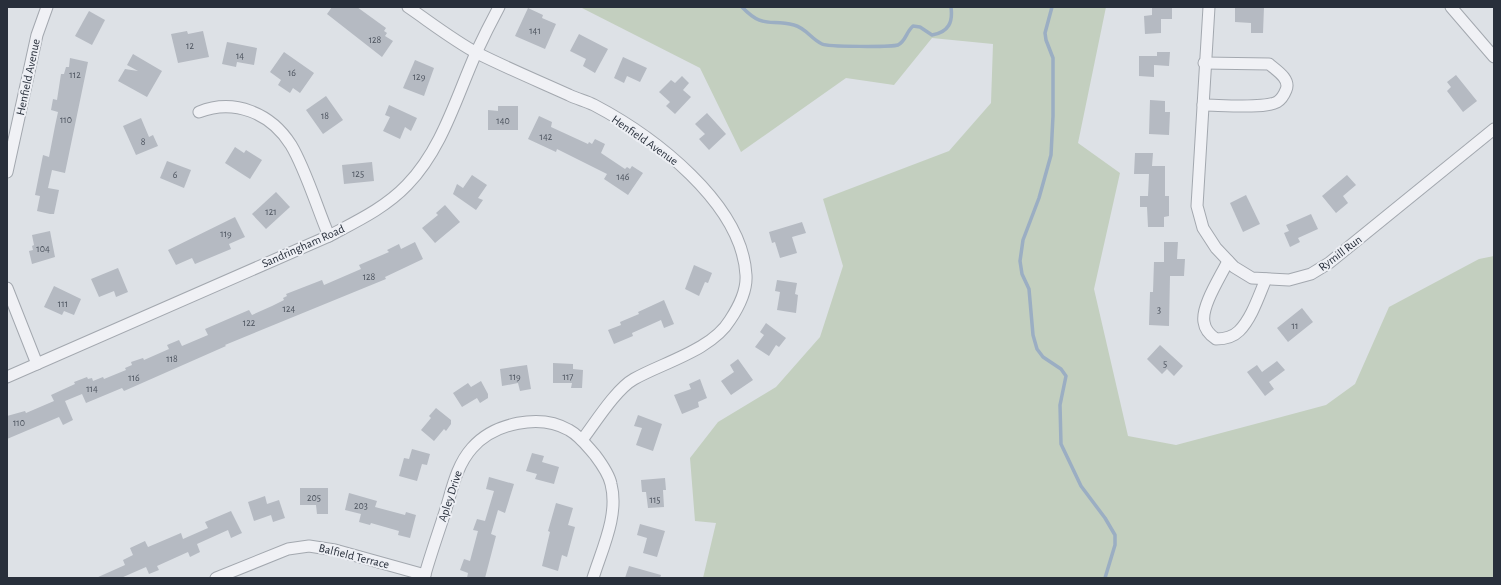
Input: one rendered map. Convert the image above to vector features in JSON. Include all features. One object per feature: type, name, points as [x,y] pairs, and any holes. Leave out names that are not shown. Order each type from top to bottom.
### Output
[{"type":"street","name":"Henfield Avenue","points":[[7,172],[37,35],[47,7]]},
{"type":"street","name":"Henfield Avenue","points":[[408,7],[476,52],[593,104],[617,118],[665,151],[686,170],[710,196],[730,224],[742,253],[746,276],[743,294],[730,322],[715,337],[684,356],[633,379],[623,387],[582,440]]},
{"type":"street","name":"Sandringham Road","points":[[7,377],[328,236],[368,216],[386,203],[407,185],[424,165],[444,129],[476,52],[499,7]]},
{"type":"street","name":"Rymill Run","points":[[1209,7],[1204,63],[1197,206],[1203,228],[1216,248],[1234,267],[1252,278],[1289,280],[1311,274],[1329,263],[1494,130]]},
{"type":"street","points":[[1451,7],[1494,57]]},
{"type":"street","points":[[1203,105],[1266,106],[1277,102],[1284,96],[1288,87],[1285,79],[1269,64],[1204,63]]},
{"type":"street","points":[[199,112],[217,106],[239,108],[261,116],[279,130],[296,154],[328,236]]},
{"type":"street","points":[[1228,261],[1204,310],[1204,323],[1208,333],[1216,339],[1227,338],[1239,332],[1248,318],[1266,279]]},
{"type":"street","points":[[7,288],[37,364]]},
{"type":"street","name":"Apley Drive","points":[[424,577],[460,466],[472,448],[488,435],[514,423],[530,421],[551,424],[569,430],[582,440],[601,463],[611,483],[614,509],[593,578]]},
{"type":"street","name":"Balfield Terrace","points":[[216,578],[288,549],[309,546],[335,550],[424,577]]},
{"type":"green space","points":[[580,7],[1106,7],[1078,143],[1120,173],[1094,289],[1128,436],[1176,445],[1326,405],[1355,384],[1389,307],[1479,259],[1494,256],[1494,578],[703,578],[716,523],[695,521],[690,458],[718,422],[776,387],[820,337],[843,266],[823,199],[949,151],[991,103],[993,44],[932,38],[894,85],[846,78],[741,152],[700,68]]},
{"type":"building","points":[[332,7],[357,7],[386,28],[384,31],[387,33],[385,36],[393,41],[382,57],[327,14]]},
{"type":"building","points":[[1152,7],[1172,7],[1172,19],[1161,19],[1161,33],[1145,34],[1144,16],[1152,15]]},
{"type":"building","points":[[1235,7],[1264,7],[1263,33],[1251,33],[1251,23],[1235,22]]},
{"type":"building","points":[[528,8],[543,15],[542,18],[556,24],[545,49],[515,36]]},
{"type":"building","points":[[89,11],[105,20],[92,45],[75,36]]},
{"type":"building","points":[[187,31],[188,34],[203,31],[209,57],[178,63],[171,34]]},
{"type":"building","points":[[579,34],[608,49],[595,73],[583,66],[586,59],[570,51]]},
{"type":"building","points":[[227,42],[257,48],[254,65],[237,62],[236,67],[222,64]]},
{"type":"building","points":[[284,52],[314,73],[300,93],[293,88],[290,93],[278,85],[281,80],[270,72]]},
{"type":"building","points":[[1157,52],[1170,52],[1169,66],[1154,65],[1154,77],[1139,76],[1139,56],[1157,56]]},
{"type":"building","points":[[133,54],[162,71],[147,97],[118,81],[125,69],[138,71],[127,65]]},
{"type":"building","points":[[623,57],[647,68],[640,82],[627,76],[624,83],[614,78]]},
{"type":"building","points":[[70,58],[88,62],[65,173],[52,170],[48,188],[59,190],[54,214],[50,214],[37,211],[40,196],[35,195],[43,155],[49,157],[58,112],[51,110],[53,99],[57,100],[61,74],[64,74],[66,67],[69,67]]},
{"type":"building","points":[[415,60],[434,68],[424,96],[403,88]]},
{"type":"building","points":[[1456,75],[1477,101],[1463,112],[1447,91],[1451,87],[1447,82]]},
{"type":"building","points":[[682,76],[689,83],[683,90],[691,97],[675,114],[666,106],[670,102],[659,92],[671,80],[675,83]]},
{"type":"building","points":[[326,96],[343,120],[323,134],[306,110]]},
{"type":"building","points":[[1150,100],[1165,101],[1165,112],[1170,112],[1169,135],[1149,134]]},
{"type":"building","points":[[389,105],[417,118],[411,131],[405,127],[400,139],[383,131],[390,117],[385,115]]},
{"type":"building","points":[[498,106],[518,106],[518,130],[488,130],[488,110],[498,111]]},
{"type":"building","points":[[707,113],[726,134],[709,150],[699,139],[705,134],[695,124]]},
{"type":"building","points":[[539,116],[552,122],[551,127],[588,144],[589,142],[592,144],[595,139],[605,144],[601,153],[625,169],[627,167],[630,169],[632,166],[643,173],[628,195],[604,179],[607,174],[557,149],[556,152],[528,139]]},
{"type":"building","points":[[141,118],[149,137],[153,135],[158,146],[136,155],[123,126]]},
{"type":"building","points":[[235,147],[244,153],[246,150],[262,160],[250,179],[225,163]]},
{"type":"building","points":[[1135,153],[1153,153],[1152,166],[1165,166],[1165,196],[1169,196],[1169,216],[1164,217],[1164,227],[1148,227],[1147,207],[1140,207],[1140,196],[1148,196],[1149,174],[1134,174]]},
{"type":"building","points":[[167,161],[191,170],[184,188],[160,178]]},
{"type":"building","points":[[372,162],[374,181],[344,184],[342,165]]},
{"type":"building","points":[[472,175],[487,185],[478,198],[483,200],[476,210],[453,194],[457,184],[463,188]]},
{"type":"building","points":[[1347,175],[1356,185],[1343,196],[1348,203],[1336,213],[1322,196]]},
{"type":"building","points":[[276,192],[290,207],[266,229],[252,214]]},
{"type":"building","points":[[1246,195],[1260,224],[1243,232],[1230,203]]},
{"type":"building","points":[[445,205],[460,222],[435,243],[422,228],[438,215],[436,213]]},
{"type":"building","points":[[1311,214],[1318,229],[1298,238],[1300,242],[1290,247],[1284,233],[1289,231],[1286,225]]},
{"type":"building","points":[[235,217],[245,237],[229,244],[231,249],[195,264],[192,258],[176,265],[168,250]]},
{"type":"building","points":[[802,222],[806,233],[792,237],[797,253],[780,258],[775,242],[772,243],[769,232]]},
{"type":"building","points":[[50,231],[55,257],[32,264],[29,251],[33,250],[32,246],[34,245],[32,235]]},
{"type":"building","points":[[415,242],[423,259],[385,277],[386,279],[225,345],[226,346],[124,391],[122,388],[86,403],[82,394],[65,401],[73,420],[63,425],[59,417],[7,439],[7,416],[25,411],[26,413],[54,401],[51,395],[75,384],[74,382],[87,377],[88,379],[92,378],[93,381],[103,377],[104,379],[126,370],[125,368],[132,365],[131,362],[143,358],[144,360],[169,349],[167,345],[179,340],[182,346],[208,335],[205,329],[249,310],[252,315],[284,300],[283,298],[287,296],[286,294],[322,280],[324,285],[361,269],[359,265],[389,252],[387,250],[399,244],[401,249]]},
{"type":"building","points":[[1164,242],[1178,242],[1177,259],[1185,259],[1184,276],[1170,276],[1169,326],[1149,325],[1150,292],[1153,292],[1154,262],[1164,262]]},
{"type":"building","points":[[694,265],[712,273],[708,283],[705,282],[699,296],[685,289]]},
{"type":"building","points":[[118,268],[128,292],[116,297],[114,291],[99,297],[91,279]]},
{"type":"building","points":[[777,280],[797,283],[795,294],[798,295],[796,313],[777,310],[780,292],[775,291]]},
{"type":"building","points":[[54,286],[81,299],[74,315],[64,311],[62,315],[44,307]]},
{"type":"building","points":[[664,300],[674,324],[664,328],[661,320],[632,333],[633,336],[614,344],[608,330],[621,325],[620,322],[639,314],[638,312]]},
{"type":"building","points":[[1302,308],[1313,322],[1288,342],[1277,328]]},
{"type":"building","points":[[766,323],[786,338],[779,347],[776,345],[769,356],[755,347],[764,335],[760,332]]},
{"type":"building","points":[[1160,345],[1183,366],[1174,376],[1167,369],[1162,374],[1147,359]]},
{"type":"building","points":[[738,359],[753,380],[731,395],[721,381],[734,372],[730,365]]},
{"type":"building","points":[[1277,361],[1285,370],[1269,382],[1274,389],[1265,396],[1247,372],[1257,365],[1262,372]]},
{"type":"building","points":[[553,363],[573,364],[573,369],[583,370],[582,388],[571,388],[572,383],[553,383]]},
{"type":"building","points":[[527,365],[531,389],[520,391],[518,383],[502,386],[500,369]]},
{"type":"building","points":[[700,379],[707,398],[698,402],[699,407],[682,414],[674,395],[691,389],[689,384]]},
{"type":"building","points":[[481,381],[488,394],[488,398],[480,403],[477,398],[462,407],[453,393],[468,383],[471,387]]},
{"type":"building","points":[[436,408],[451,420],[451,424],[446,431],[444,429],[434,441],[421,430],[431,418],[429,416]]},
{"type":"building","points":[[638,415],[662,424],[653,451],[636,445],[642,428],[634,426]]},
{"type":"building","points":[[412,449],[430,454],[427,465],[422,464],[417,481],[399,476],[404,458],[409,459]]},
{"type":"building","points":[[532,453],[544,456],[542,462],[559,467],[554,484],[535,479],[537,474],[526,471]]},
{"type":"building","points":[[489,477],[514,484],[505,513],[498,510],[491,534],[496,536],[485,578],[467,578],[468,573],[460,570],[464,559],[470,561],[478,531],[473,530],[477,519],[485,521],[494,491],[486,489]]},
{"type":"building","points":[[665,478],[666,490],[663,490],[664,507],[648,508],[646,492],[642,492],[641,480]]},
{"type":"building","points":[[300,488],[328,488],[328,514],[317,514],[316,505],[300,505]]},
{"type":"building","points":[[349,493],[377,501],[375,507],[405,515],[406,512],[416,515],[410,538],[398,535],[399,531],[371,523],[370,525],[359,522],[361,514],[345,510]]},
{"type":"building","points":[[265,496],[267,504],[279,500],[285,518],[273,522],[271,515],[254,521],[248,502]]},
{"type":"building","points":[[556,503],[573,508],[568,525],[575,527],[567,557],[562,555],[558,571],[542,566],[550,532],[548,531]]},
{"type":"building","points":[[231,511],[242,533],[231,538],[228,530],[197,544],[200,552],[190,557],[188,552],[157,566],[159,570],[149,574],[146,567],[121,578],[96,578],[125,565],[123,560],[133,555],[130,548],[145,541],[148,547],[181,533],[183,539],[208,528],[205,522]]},
{"type":"building","points":[[640,524],[665,531],[657,557],[643,553],[647,538],[637,535]]},
{"type":"building","points":[[629,566],[661,575],[660,578],[625,578]]},
{"type":"waterway","points":[[742,7],[749,14],[761,21],[785,23],[798,26],[822,44],[835,46],[898,45],[903,41],[913,26],[920,27],[932,35],[938,34],[949,26],[951,7]]},
{"type":"waterway","points":[[1052,7],[1045,33],[1053,58],[1051,155],[1039,198],[1023,240],[1020,261],[1022,274],[1029,289],[1033,335],[1037,349],[1043,357],[1061,369],[1066,376],[1060,405],[1061,444],[1081,486],[1105,518],[1115,535],[1115,545],[1105,578]]}]
